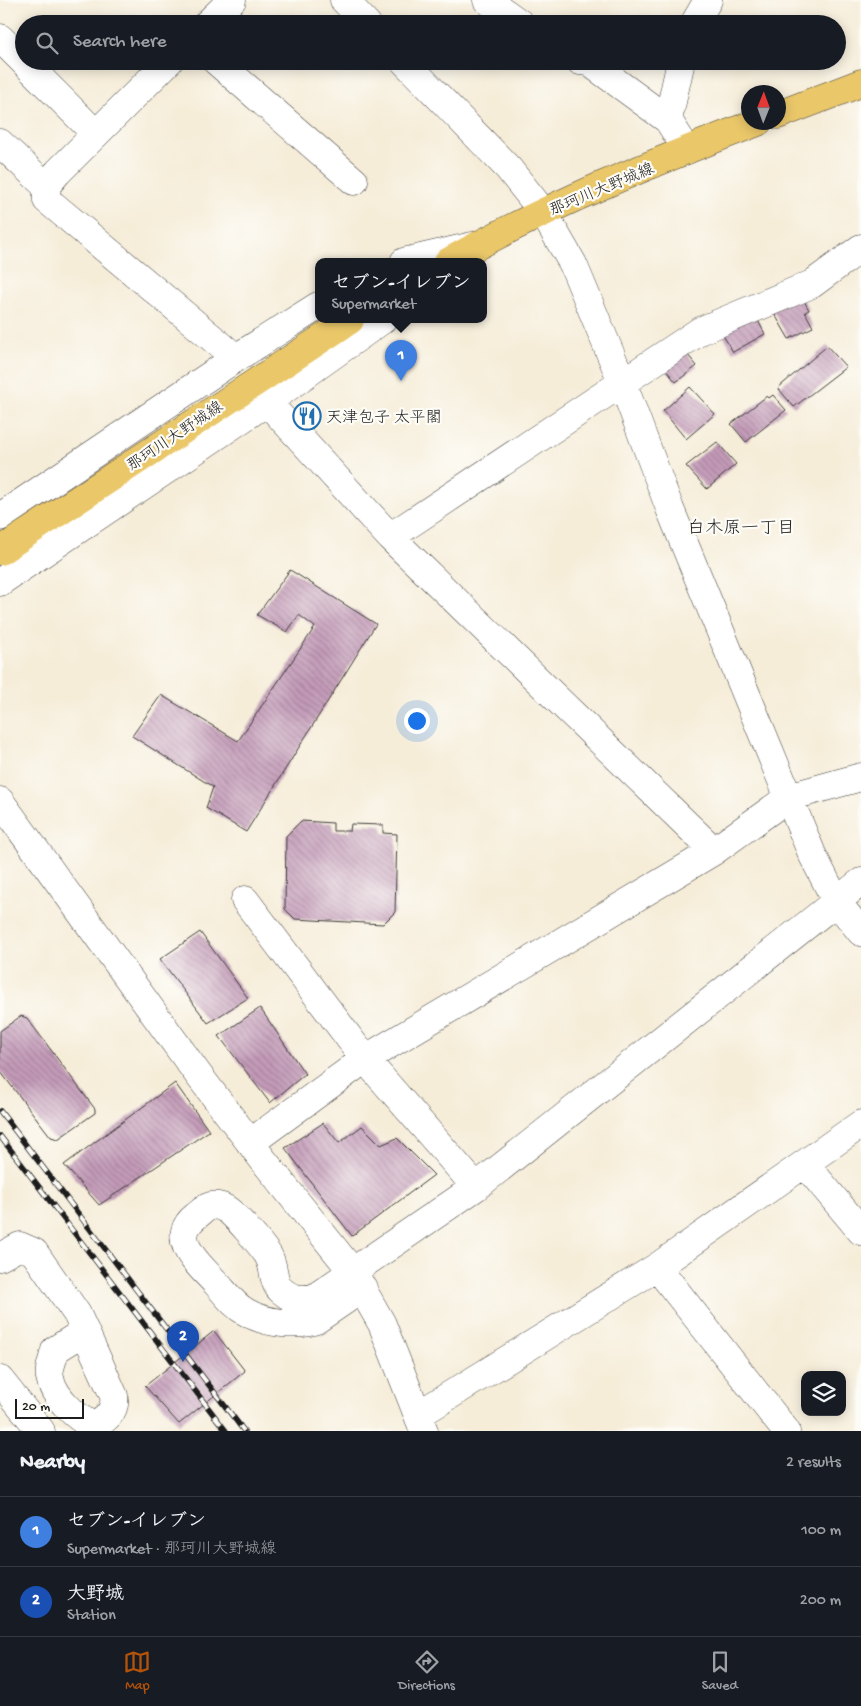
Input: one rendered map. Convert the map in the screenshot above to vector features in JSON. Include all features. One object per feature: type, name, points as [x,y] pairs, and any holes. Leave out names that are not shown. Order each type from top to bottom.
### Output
[{"type":"main road","points":[[786,112],[861,83]]},
{"type":"main road","name":"那珂川大野城線","points":[[455,258],[543,212],[741,129]]},
{"type":"main road","name":"那珂川大野城線","points":[[0,551],[345,323]]},
{"type":"street","points":[[344,0],[358,15]]},
{"type":"street","points":[[487,0],[508,15]]},
{"type":"street","points":[[699,15],[708,0]]},
{"type":"street","points":[[0,38],[15,53]]},
{"type":"street","points":[[32,70],[96,134]]},
{"type":"street","points":[[46,186],[160,70]]},
{"type":"street","points":[[226,70],[354,181]]},
{"type":"street","points":[[413,70],[508,168],[543,212],[573,264],[623,384],[670,509],[812,854],[836,901],[861,932]]},
{"type":"street","points":[[600,70],[668,120],[687,150]]},
{"type":"street","points":[[668,120],[679,70]]},
{"type":"street","points":[[0,143],[46,186],[47,200],[236,358]]},
{"type":"street","points":[[421,258],[479,244]]},
{"type":"street","points":[[461,258],[479,244]]},
{"type":"street","points":[[390,537],[623,384],[700,331],[812,284],[861,248]]},
{"type":"street","points":[[0,518],[236,358],[315,308]]},
{"type":"street","points":[[0,582],[267,402],[378,323]]},
{"type":"street","points":[[267,402],[390,537],[714,851]]},
{"type":"street","points":[[250,1143],[365,1059],[714,851],[789,797],[861,777]]},
{"type":"street","points":[[0,801],[250,1143],[357,1280],[382,1324],[421,1423],[657,1267],[861,1124]]},
{"type":"street","points":[[357,1280],[314,1298],[302,1300],[282,1291],[276,1283],[268,1255],[228,1209],[217,1205],[208,1207],[190,1220],[183,1236],[185,1246],[192,1257],[235,1304],[246,1312],[260,1318],[288,1324],[308,1323],[316,1320],[357,1280],[861,882]]},
{"type":"street","points":[[245,900],[365,1059],[476,1187]]},
{"type":"street","points":[[805,1164],[861,1232]]},
{"type":"street","points":[[0,1257],[20,1246],[34,1252],[77,1314],[85,1331],[114,1396],[116,1405],[110,1414],[91,1429],[61,1400],[50,1377],[55,1350],[85,1331]]},
{"type":"street","points":[[657,1267],[786,1431]]},
{"type":"street","points":[[0,1380],[41,1431]]},
{"type":"building","points":[[802,297],[809,310],[805,312],[813,327],[789,339],[770,306]]},
{"type":"building","points":[[753,311],[765,334],[733,352],[720,330]]},
{"type":"building","points":[[827,346],[846,367],[794,407],[778,388]]},
{"type":"building","points":[[683,349],[697,366],[676,382],[661,364]]},
{"type":"building","points":[[690,387],[715,414],[686,439],[663,411]]},
{"type":"building","points":[[773,395],[786,410],[746,442],[731,424],[767,396],[769,398]]},
{"type":"building","points":[[717,442],[736,464],[707,489],[686,466]]},
{"type":"building","points":[[290,570],[376,624],[246,832],[206,808],[213,787],[132,736],[161,695],[238,741],[315,627],[299,615],[287,632],[257,615]]},
{"type":"building","points":[[301,821],[333,823],[333,831],[350,831],[351,824],[383,825],[383,833],[397,834],[395,912],[383,924],[295,919],[285,909],[286,836]]},
{"type":"building","points":[[200,932],[248,998],[208,1023],[160,959]]},
{"type":"building","points":[[260,1008],[305,1074],[270,1103],[219,1036]]},
{"type":"building","points":[[21,1016],[27,1018],[95,1109],[95,1113],[58,1139],[51,1137],[0,1071],[0,1031]]},
{"type":"building","points":[[175,1083],[209,1131],[99,1205],[64,1165]]},
{"type":"building","points":[[323,1123],[339,1143],[362,1126],[381,1145],[397,1138],[434,1175],[352,1236],[285,1148]]},
{"type":"building","points":[[214,1331],[245,1371],[179,1424],[145,1386]]},
{"type":"railway","points":[[0,1111],[244,1431]]},
{"type":"railway","points":[[0,1136],[226,1431]]},
{"type":"place","name":"セブン-イレブン","points":[[401,381]]},
{"type":"place","name":"天津包子 太平閣","points":[[307,416]]},
{"type":"place","name":"大野城","points":[[183,1362]]},
{"type":"district","name":"白木原一丁目","points":[[741,527]]}]
